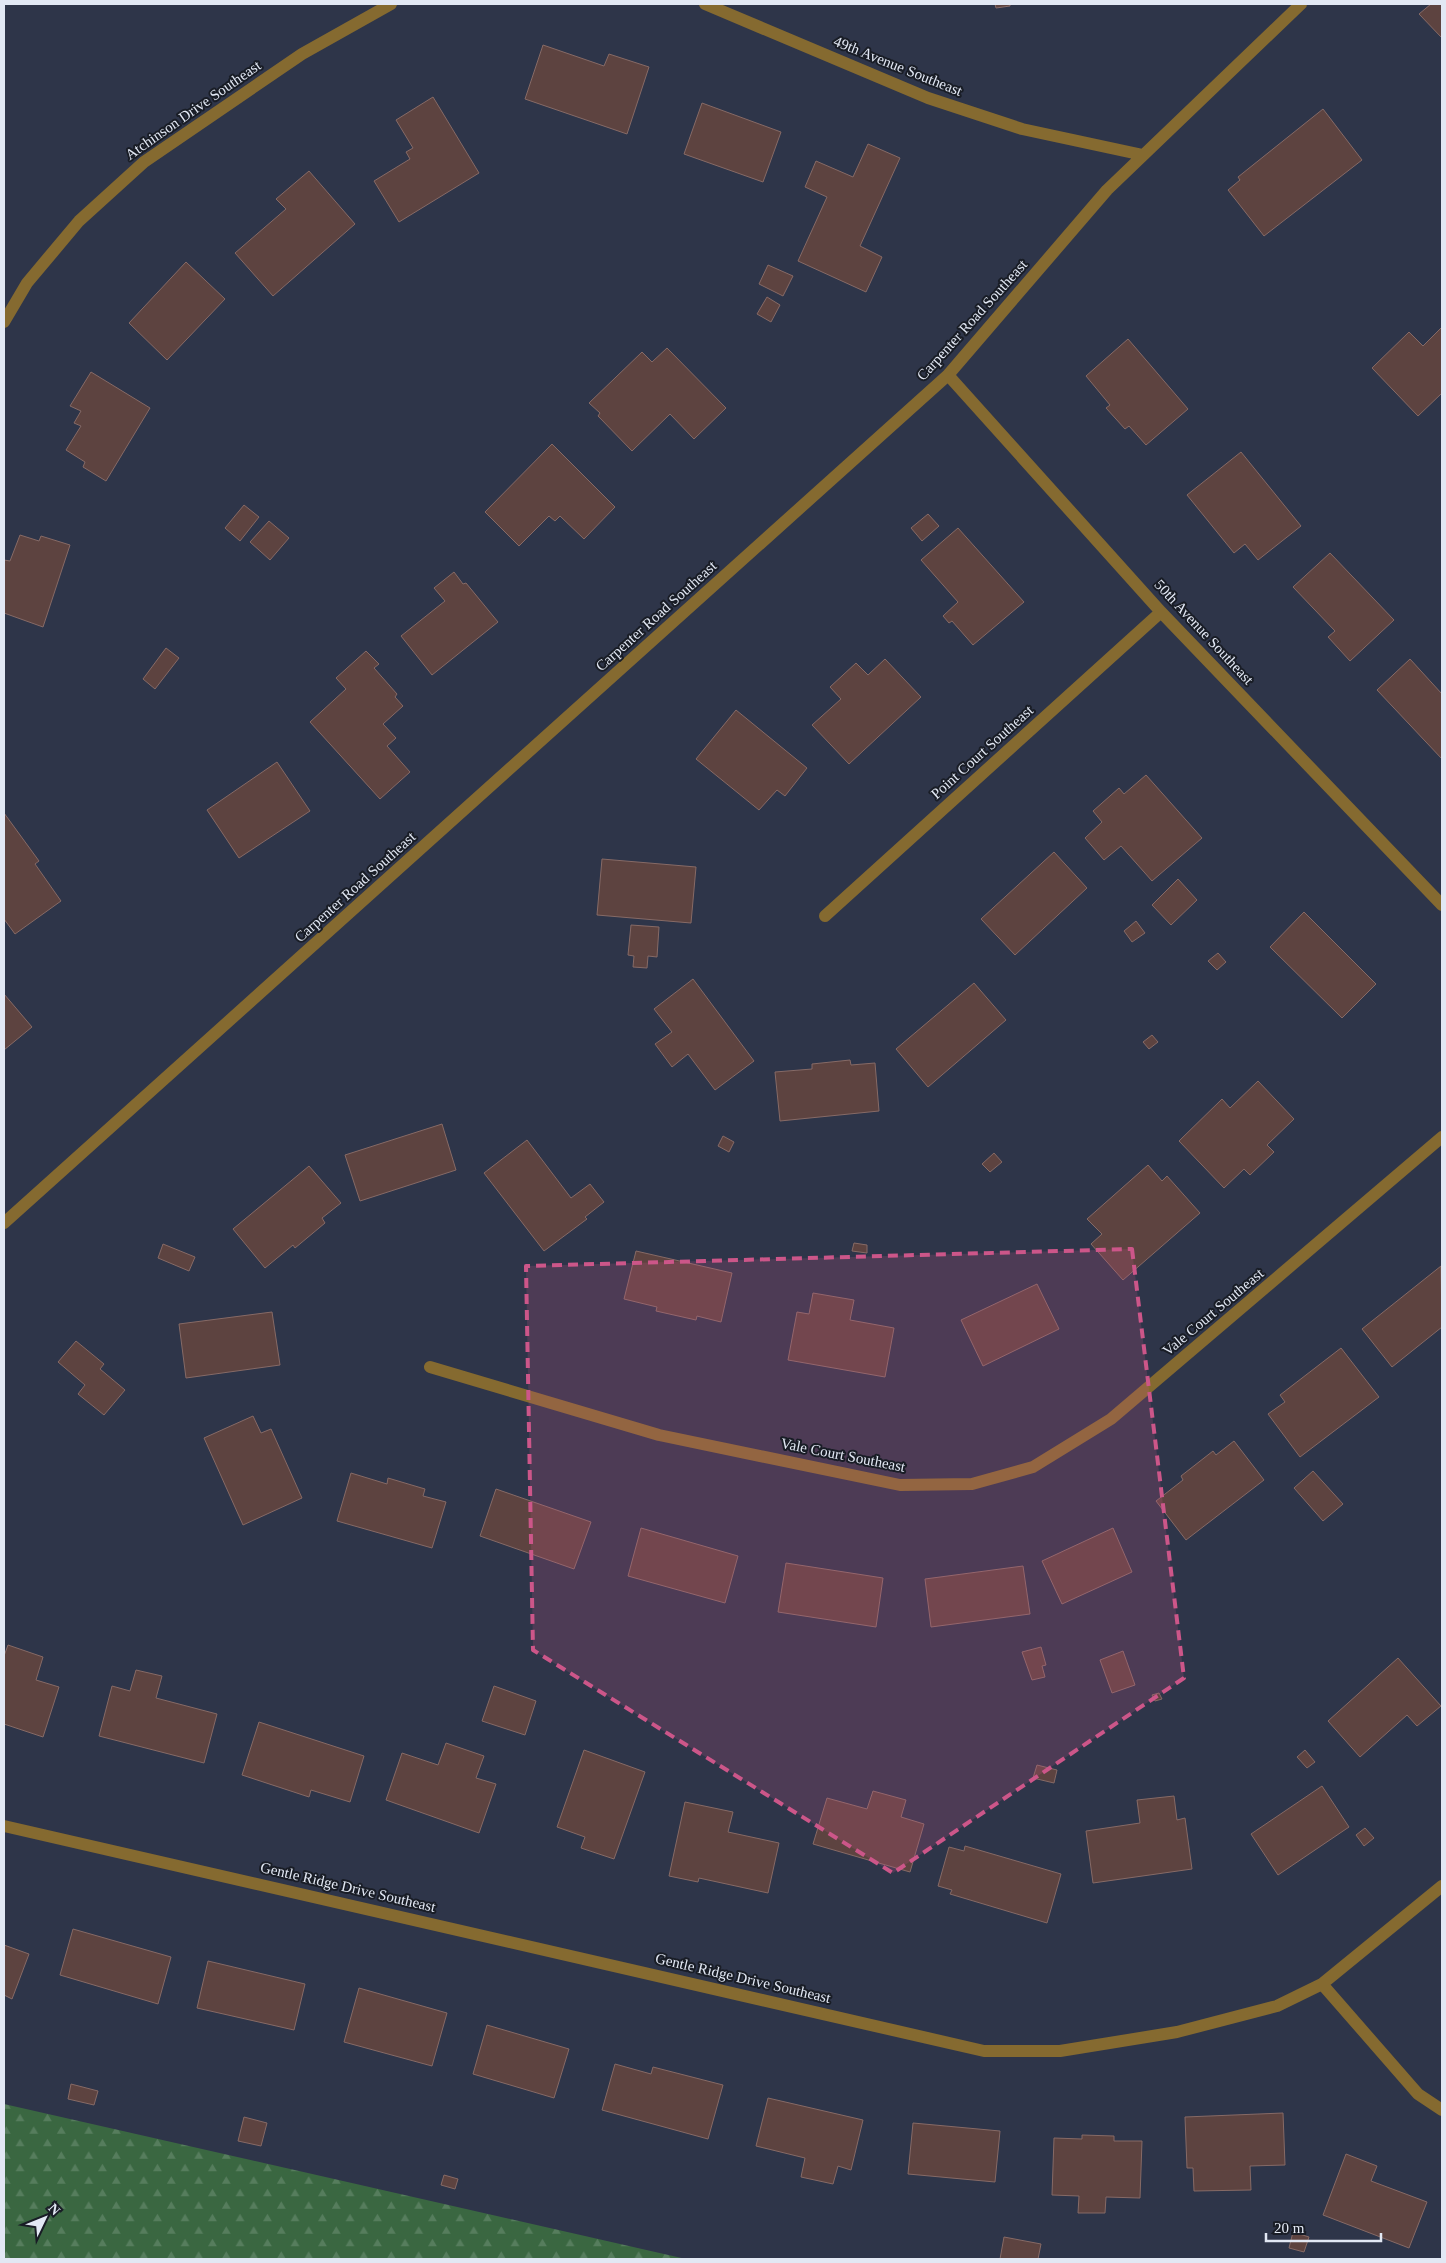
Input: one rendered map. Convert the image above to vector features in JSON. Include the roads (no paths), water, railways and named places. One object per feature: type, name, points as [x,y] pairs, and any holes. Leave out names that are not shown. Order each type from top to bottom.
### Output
[{"type":"street","name":"Atchinson Drive Southeast","points":[[4,322],[27,282],[79,221],[144,162],[302,54],[391,4]]},
{"type":"street","name":"49th Avenue Southeast","points":[[705,4],[928,98],[1022,129],[1143,155]]},
{"type":"street","name":"Carpenter Road Southeast","points":[[4,1223],[948,375],[1107,190],[1301,4]]},
{"type":"street","name":"50th Avenue Southeast","points":[[948,375],[1161,612],[1442,905]]},
{"type":"street","name":"Point Court Southeast","points":[[825,916],[1161,612]]},
{"type":"street","name":"Vale Court Southeast","points":[[430,1367],[659,1435],[900,1485],[972,1484],[1033,1467],[1111,1419],[1442,1138]]},
{"type":"street","name":"Gentle Ridge Drive Southeast","points":[[4,1826],[984,2051],[1060,2051],[1177,2032],[1277,2006],[1322,1984],[1442,1886]]},
{"type":"street","points":[[1322,1984],[1418,2094],[1442,2110]]}]
